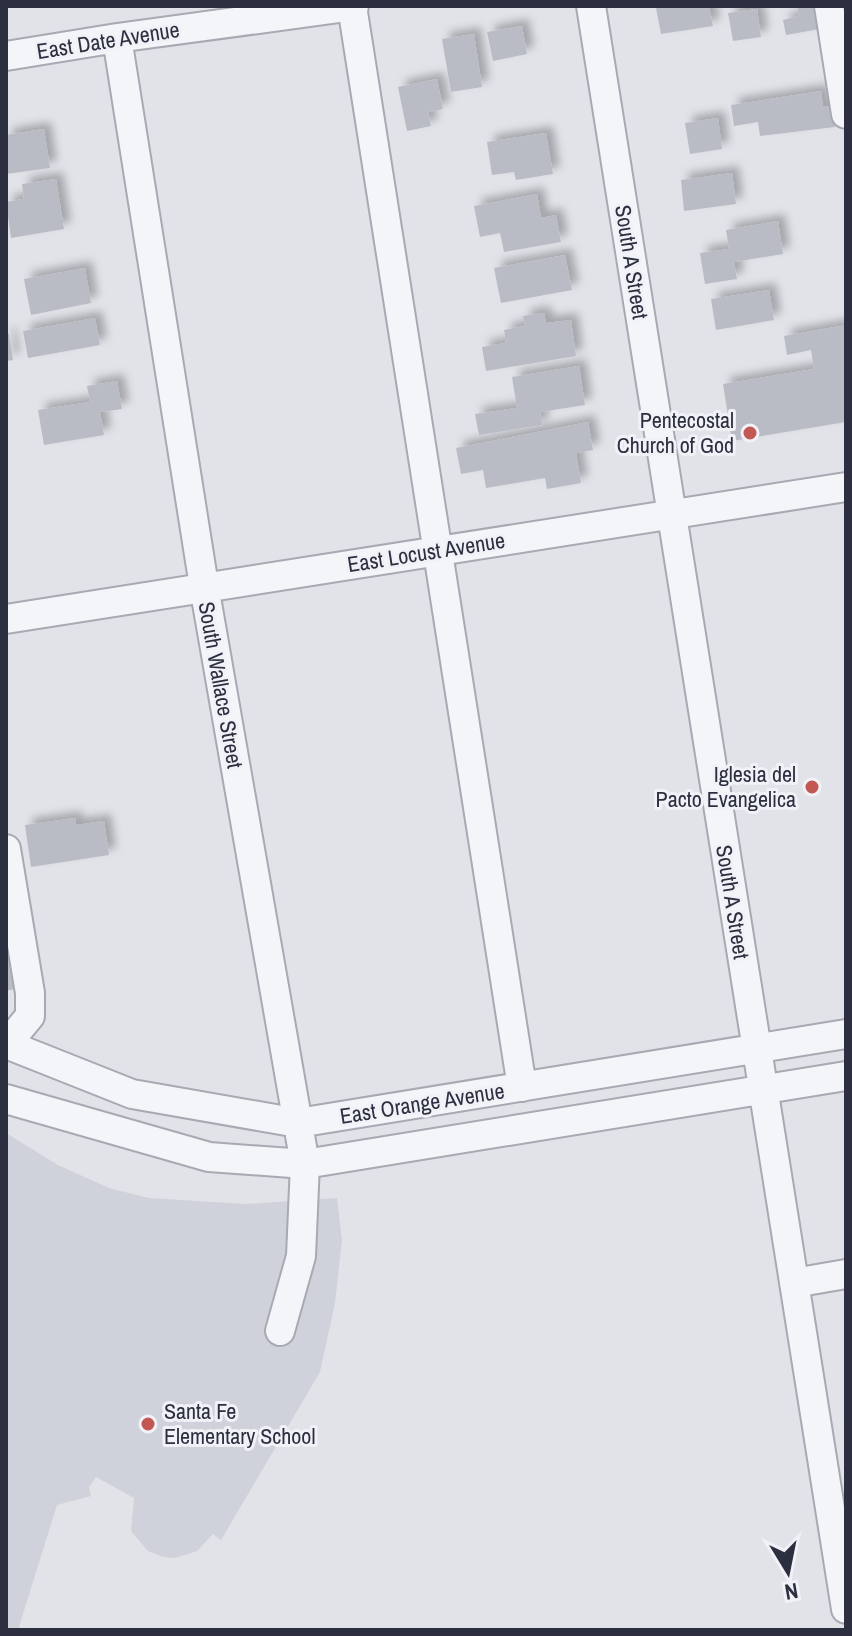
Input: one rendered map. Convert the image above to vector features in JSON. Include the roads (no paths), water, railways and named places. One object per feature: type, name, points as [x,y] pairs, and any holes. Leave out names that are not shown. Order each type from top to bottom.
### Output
[{"type":"street","points":[[353,6],[522,1087]]},
{"type":"street","name":"East Date Avenue","points":[[6,56],[353,6]]},
{"type":"street","name":"South A Street","points":[[591,6],[846,1609]]},
{"type":"street","points":[[829,6],[846,114]]},
{"type":"street","name":"South Wallace Street","points":[[117,38],[204,586],[305,1164],[301,1256],[280,1331]]},
{"type":"street","name":"East Locust Avenue","points":[[6,619],[846,487]]},
{"type":"street","points":[[6,849],[30,993],[30,1016],[6,1044]]},
{"type":"street","name":"East Orange Avenue","points":[[6,1044],[132,1094],[298,1123],[846,1034]]},
{"type":"street","name":"East Orange Avenue","points":[[6,1099],[209,1157],[305,1164],[846,1076]]},
{"type":"street","points":[[794,1283],[846,1274]]},
{"type":"place","name":"Pentecostal Church of God","points":[[750,433]]},
{"type":"place","name":"Iglesia del Pacto Evangelica","points":[[812,787]]},
{"type":"place","name":"Santa Fe Elementary School","points":[[148,1424]]}]
